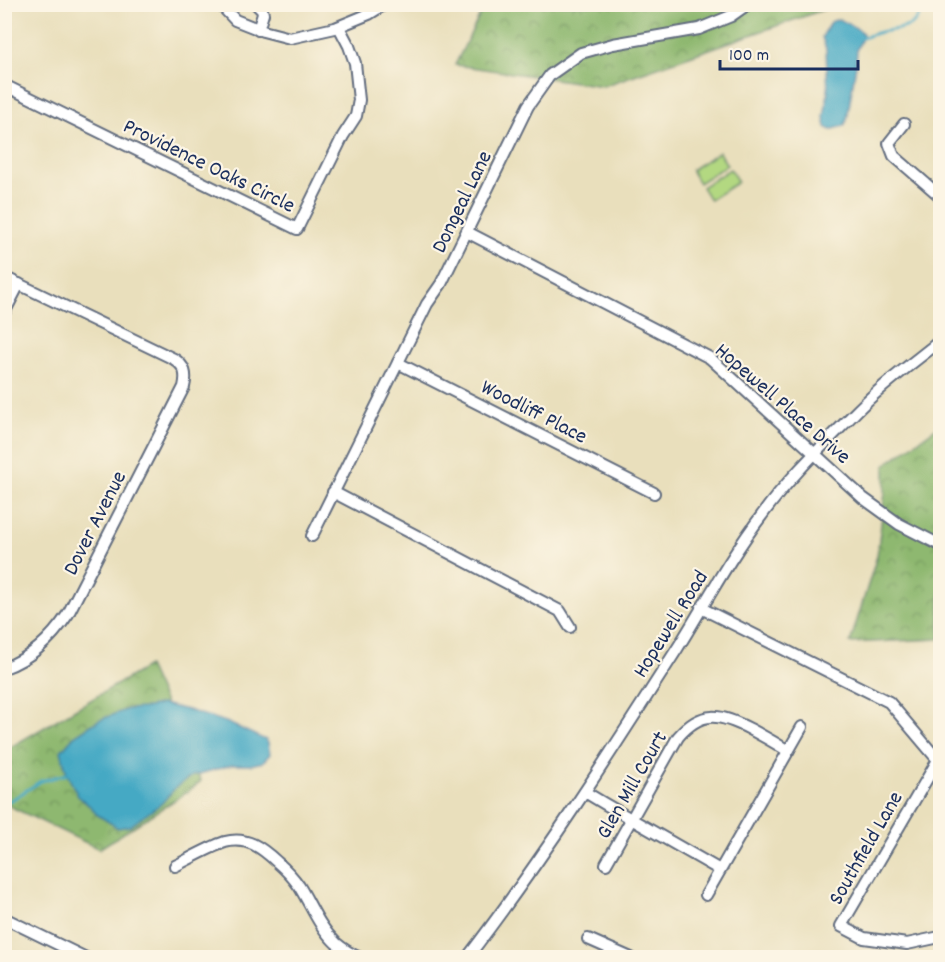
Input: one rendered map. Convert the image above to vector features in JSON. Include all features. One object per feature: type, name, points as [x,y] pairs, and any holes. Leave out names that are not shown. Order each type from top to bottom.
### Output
[{"type":"street","points":[[220,4],[235,20],[258,30],[290,38],[339,27],[385,4]]},
{"type":"street","points":[[256,4],[263,14],[258,30]]},
{"type":"street","name":"Dongeal Lane","points":[[312,536],[427,304],[441,284],[528,106],[549,75],[581,52],[699,29],[731,16],[748,4]]},
{"type":"street","name":"Providence Oaks Circle","points":[[4,85],[297,229],[343,136],[356,116],[359,99],[355,63],[339,27]]},
{"type":"street","points":[[904,124],[890,143],[894,156],[940,196]]},
{"type":"street","name":"Hopewell Place Drive","points":[[467,232],[710,358],[863,498],[899,524],[940,545]]},
{"type":"street","points":[[4,277],[19,284],[4,313]]},
{"type":"street","name":"Dover Avenue","points":[[4,668],[30,655],[45,643],[68,614],[184,387],[186,379],[181,363],[174,358],[19,284]]},
{"type":"street","name":"Hopewell Road","points":[[467,957],[585,792],[669,662],[742,542],[762,514],[814,453],[877,392],[940,341]]},
{"type":"street","name":"Woodliff Place","points":[[398,363],[654,493]]},
{"type":"street","points":[[333,492],[560,611],[570,627]]},
{"type":"street","name":"Southfield Lane","points":[[701,608],[889,702],[939,760],[841,926],[864,938],[907,944],[940,937]]},
{"type":"street","name":"Glen Mill Court","points":[[606,864],[678,737],[686,728],[704,718],[718,716],[731,720],[788,751]]},
{"type":"street","points":[[706,895],[802,727]]},
{"type":"street","points":[[585,792],[720,870]]},
{"type":"street","points":[[175,866],[225,842],[239,840],[252,843],[264,850],[289,873],[316,917],[336,942],[360,957]]},
{"type":"street","points":[[4,918],[86,957]]},
{"type":"street","points":[[588,939],[631,957]]},
{"type":"street","points":[[907,944],[907,957]]},
{"type":"green space","points":[[485,5],[837,5],[603,86],[455,65]]},
{"type":"green space","points":[[719,152],[727,165],[699,183],[691,170]]},
{"type":"green space","points":[[730,169],[738,182],[710,200],[702,187]]},
{"type":"green space","points":[[940,425],[940,639],[850,643],[877,556],[885,492],[885,465]]},
{"type":"green space","points":[[148,666],[201,781],[99,849],[5,804],[4,751]]},
{"type":"water","points":[[839,19],[860,30],[863,34],[857,49],[847,120],[844,126],[830,130],[826,127],[824,117],[828,93],[826,49],[822,37],[830,22]]},
{"type":"water","points":[[162,704],[226,722],[266,740],[270,754],[263,762],[232,765],[192,776],[176,787],[162,803],[130,826],[118,828],[96,814],[78,796],[67,774],[61,751],[74,736],[99,720],[128,709]]},
{"type":"waterway","points":[[862,38],[910,25],[918,18],[923,4]]},
{"type":"waterway","points":[[4,803],[41,781],[67,774]]}]
